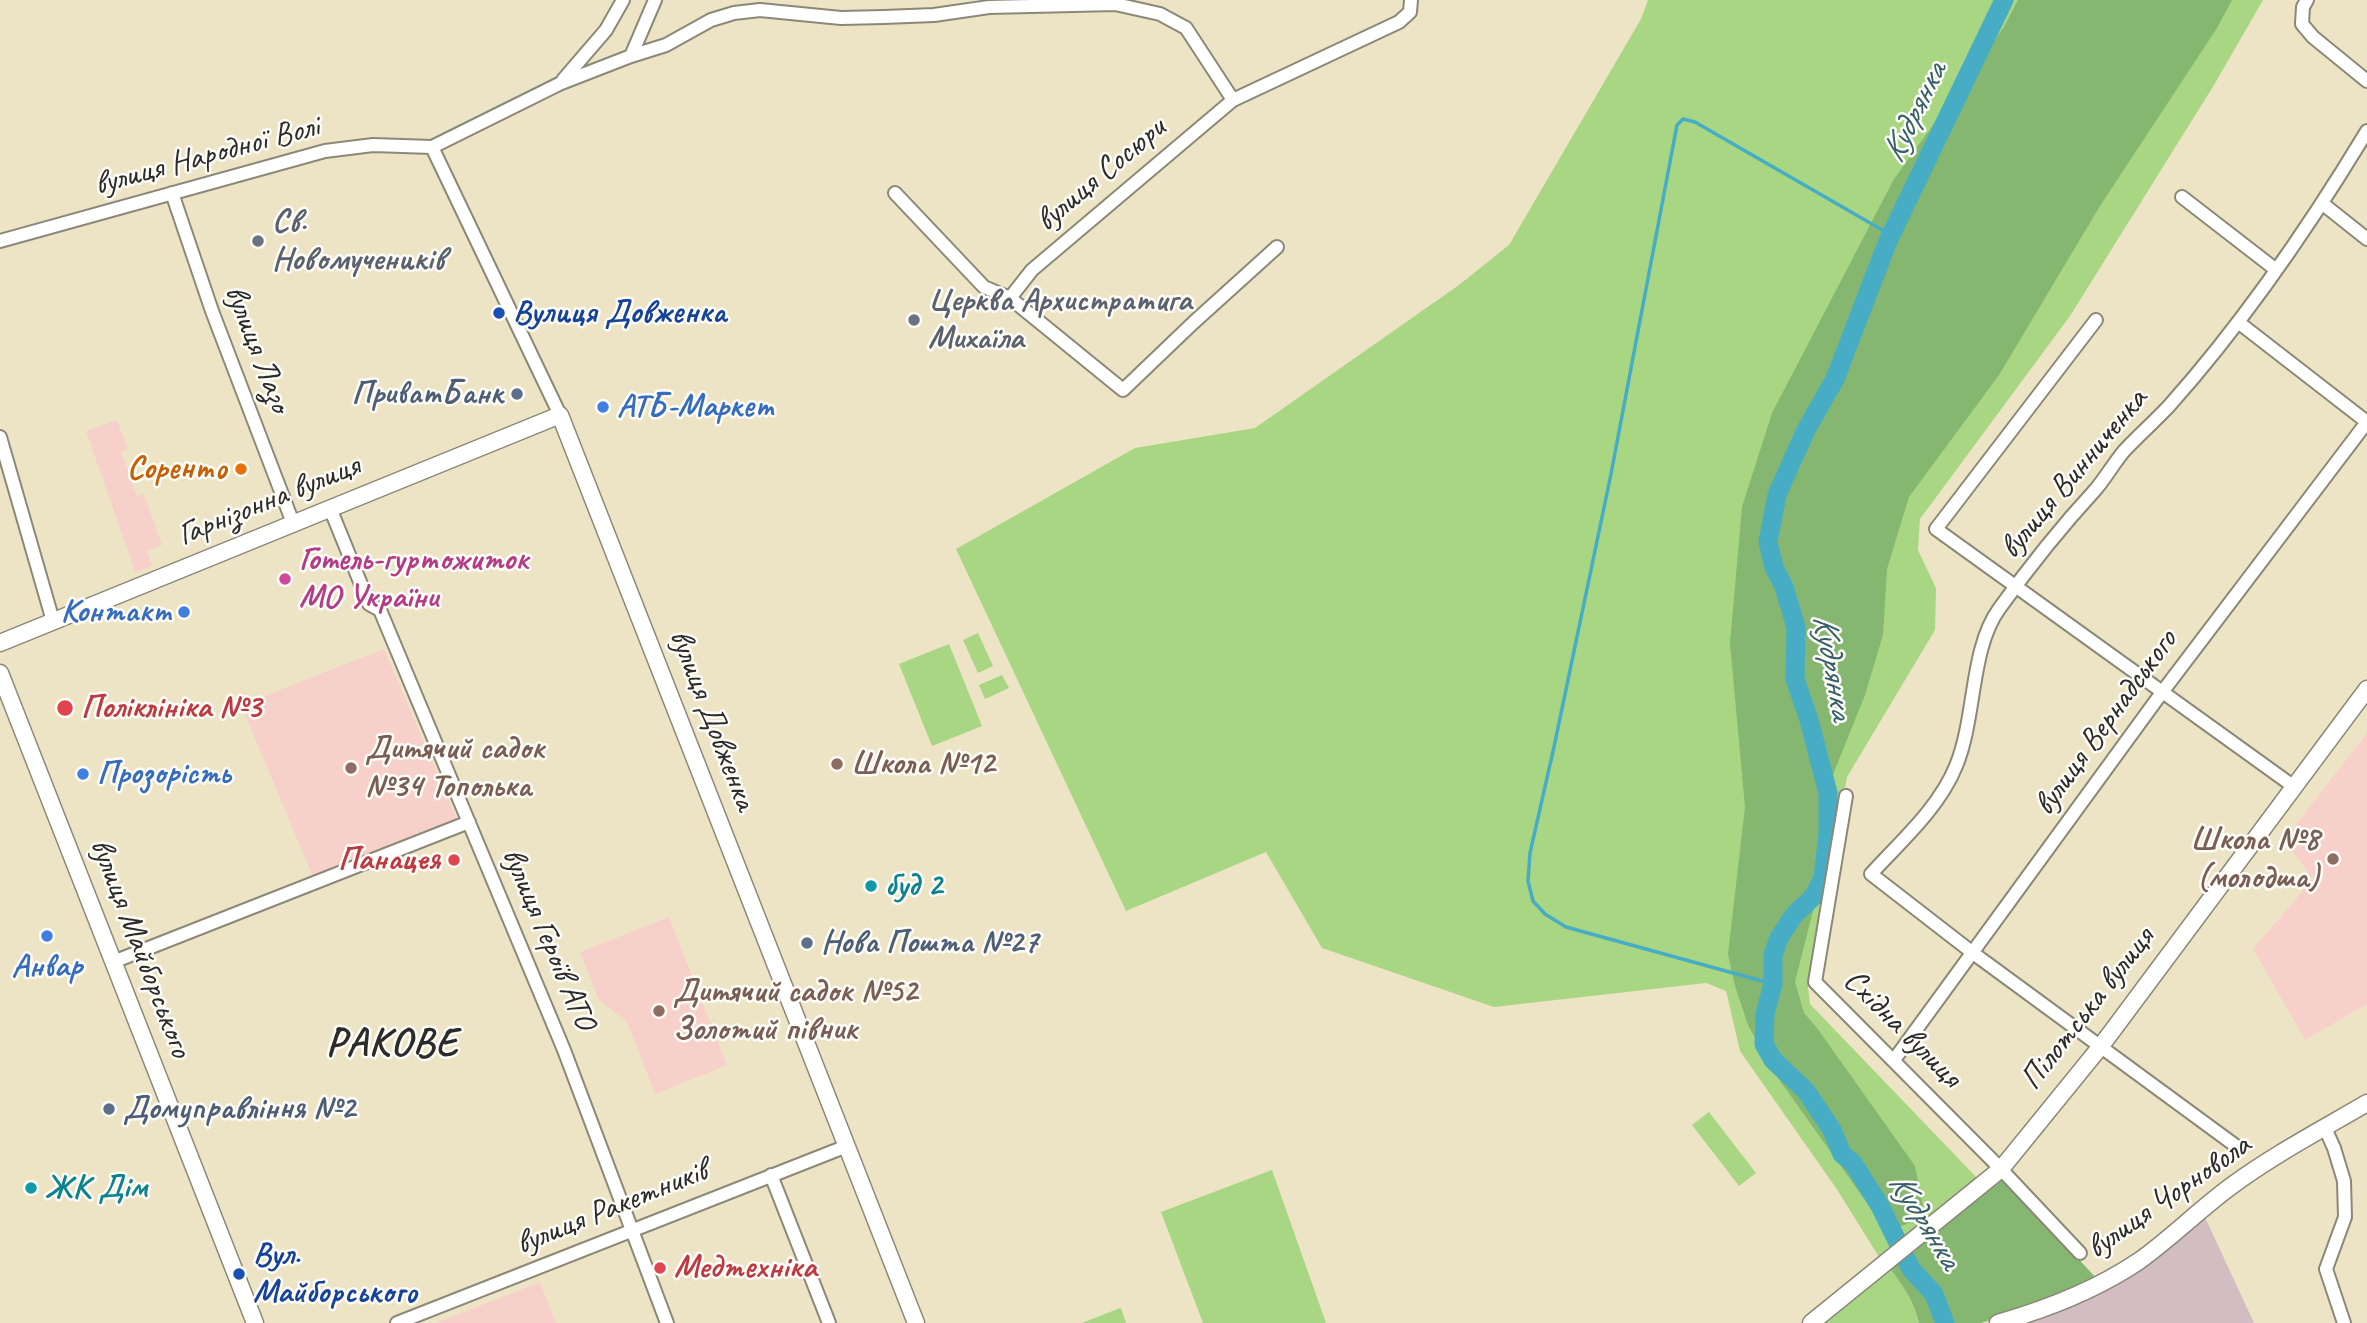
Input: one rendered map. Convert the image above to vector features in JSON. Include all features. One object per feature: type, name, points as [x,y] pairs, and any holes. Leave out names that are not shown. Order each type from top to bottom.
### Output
[{"type":"street","points":[[559,84],[606,30],[624,0]]},
{"type":"street","points":[[631,56],[654,0]]},
{"type":"street","name":"вулиця Сосюри","points":[[1010,298],[1032,270],[1233,100],[1399,22],[1410,12],[1411,0]]},
{"type":"street","points":[[2307,0],[2303,7],[2302,24],[2313,37],[2367,81]]},
{"type":"street","points":[[432,147],[559,84],[666,45],[711,20],[734,13],[760,10],[852,18],[934,15],[989,7],[1115,4],[1160,14],[1186,28],[1233,100]]},
{"type":"street","name":"вулиця Винниченка","points":[[1973,953],[1871,874],[1941,794],[1956,766],[1987,630],[1997,611],[2052,538],[2098,487],[2123,453],[2169,406],[2238,322],[2323,204],[2367,131]]},
{"type":"street","name":"вулиця Народної Волі","points":[[0,241],[325,151],[373,145],[432,147]]},
{"type":"street","name":"вулиця Довженка","points":[[432,147],[560,415],[916,1323]]},
{"type":"street","name":"вулиця Лазо","points":[[173,193],[212,311],[293,523]]},
{"type":"street","points":[[895,193],[984,287],[1010,298],[1123,390],[1278,247]]},
{"type":"street","points":[[2182,197],[2275,269]]},
{"type":"street","points":[[2323,204],[2367,239]]},
{"type":"street","points":[[2096,320],[1936,529],[2293,786]]},
{"type":"street","points":[[2238,322],[2367,422]]},
{"type":"street","name":"Гарнізонна вулиця","points":[[0,643],[560,415]]},
{"type":"street","name":"вулиця Вернадського","points":[[1894,1060],[2163,691],[2367,422]]},
{"type":"street","points":[[0,437],[53,621]]},
{"type":"street","name":"вулиця Героїв АТО","points":[[330,508],[369,604],[380,610],[564,1050],[667,1323]]},
{"type":"street","name":"вулиця Майборського","points":[[0,673],[255,1323]]},
{"type":"street","name":"Пілотська вулиця","points":[[1817,1321],[2001,1169],[2101,1046],[2367,689]]},
{"type":"street","name":"Східна вулиця","points":[[1846,796],[1815,982],[2001,1169],[2080,1253]]},
{"type":"street","points":[[113,962],[469,821]]},
{"type":"street","points":[[1973,953],[2236,1146]]},
{"type":"street","name":"вулиця Чорновола","points":[[1998,1323],[2068,1299],[2138,1261],[2230,1187],[2367,1103]]},
{"type":"street","points":[[2325,1128],[2344,1181],[2345,1217],[2326,1269],[2344,1323]]},
{"type":"street","name":"вулиця Ракетників","points":[[397,1323],[847,1146]]},
{"type":"street","points":[[771,1175],[829,1323]]},
{"type":"shaded area","points":[[117,420],[128,449],[121,452],[137,496],[144,494],[162,545],[147,551],[152,566],[135,572],[86,431]]},
{"type":"shaded area","name":"Дитячий садок №34 Тополька","points":[[384,649],[457,819],[313,877],[241,705]]},
{"type":"shaded area","name":"Школа №8 (молодша)","points":[[2367,733],[2367,1004],[2305,1040],[2253,949],[2313,879],[2284,840]]},
{"type":"shaded area","name":"Дитячий садок №52 Золотий півник","points":[[669,917],[727,1065],[655,1094],[627,1022],[599,1000],[580,952]]},
{"type":"shaded area","points":[[2204,1215],[2254,1323],[2015,1323],[2036,1317]]},
{"type":"shaded area","points":[[540,1282],[556,1323],[436,1323]]},
{"type":"green space","points":[[1648,0],[2263,0],[2214,85],[2070,316],[1920,519],[1918,550],[1936,588],[1935,630],[1847,777],[1808,987],[1810,1004],[1979,1180],[1881,1260],[1836,1188],[1740,1051],[1726,991],[1706,983],[1494,1007],[1322,948],[1266,852],[1126,911],[956,549],[1135,448],[1255,428],[1459,285],[1509,245],[1641,19]]},
{"type":"green space","points":[[2018,0],[2232,0],[2217,28],[2100,206],[1999,375],[1909,497],[1887,569],[1883,635],[1865,695],[1832,777],[1815,903],[1795,982],[1804,1013],[1915,1166],[1923,1207],[1912,1222],[1896,1228],[1870,1207],[1773,1071],[1748,1025],[1728,954],[1745,807],[1730,643],[1742,507],[1772,413],[1894,179],[2004,27]]},
{"type":"green space","points":[[978,633],[993,666],[978,673],[963,640]]},
{"type":"green space","points":[[949,644],[982,726],[932,746],[899,664]]},
{"type":"green space","points":[[1002,675],[1009,688],[985,699],[979,685]]},
{"type":"green space","points":[[1709,1112],[1756,1173],[1739,1186],[1692,1125]]},
{"type":"green space","points":[[1272,1170],[1326,1323],[1203,1323],[1161,1212]]},
{"type":"green space","points":[[2001,1175],[2097,1279],[2033,1308],[1981,1323],[1919,1323],[1907,1293],[1888,1266]]},
{"type":"green space","points":[[1888,1266],[1907,1293],[1919,1323],[1824,1323],[1824,1318]]},
{"type":"green space","points":[[1120,1308],[1126,1323],[1082,1323]]},
{"type":"waterway","name":"Кудрянка","points":[[1945,1323],[1934,1294],[1911,1269],[1880,1206],[1853,1163],[1842,1154],[1832,1130],[1806,1091],[1773,1060],[1764,1044],[1765,1014],[1773,984],[1773,955],[1779,938],[1794,915],[1814,896],[1823,877],[1828,834],[1828,793],[1795,679],[1796,627],[1784,587],[1774,567],[1768,542],[1777,495],[1806,430],[1835,379],[1888,241],[2004,0]]},
{"type":"waterway","points":[[1773,984],[1566,927],[1545,914],[1533,901],[1528,881],[1530,853],[1611,474],[1677,125],[1683,119],[1695,122],[1891,235]]},
{"type":"place","name":"Св. Новомучеників","points":[[258,241]]},
{"type":"place","name":"Вулиця Довженка","points":[[499,313]]},
{"type":"place","name":"Церква Архистратига Михаїла","points":[[914,320]]},
{"type":"place","name":"ПриватБанк","points":[[517,394]]},
{"type":"place","name":"АТБ-Маркет","points":[[603,407]]},
{"type":"place","name":"Соренто","points":[[241,469]]},
{"type":"place","name":"Готель-гуртожиток МО України","points":[[285,579]]},
{"type":"place","name":"Контакт","points":[[184,612]]},
{"type":"place","name":"Поліклініка №3","points":[[65,708]]},
{"type":"place","name":"Школа №12","points":[[837,764]]},
{"type":"place","name":"Дитячий садок №34 Тополька","points":[[351,768]]},
{"type":"place","name":"Прозорість","points":[[83,774]]},
{"type":"place","name":"Школа №8 (молодша)","points":[[2333,859]]},
{"type":"place","name":"Панацея","points":[[454,860]]},
{"type":"place","name":"буд 2","points":[[871,886]]},
{"type":"place","name":"Анвар","points":[[47,936]]},
{"type":"place","name":"Нова Пошта №27","points":[[807,943]]},
{"type":"place","name":"Дитячий садок №52 Золотий півник","points":[[659,1011]]},
{"type":"place","name":"Домуправління №2","points":[[109,1109]]},
{"type":"place","name":"ЖК Дім","points":[[31,1188]]},
{"type":"place","name":"Медтехніка","points":[[660,1268]]},
{"type":"place","name":"Вул. Майборського","points":[[239,1274]]},
{"type":"district","name":"РАКОВЕ","points":[[393,1045]]}]
